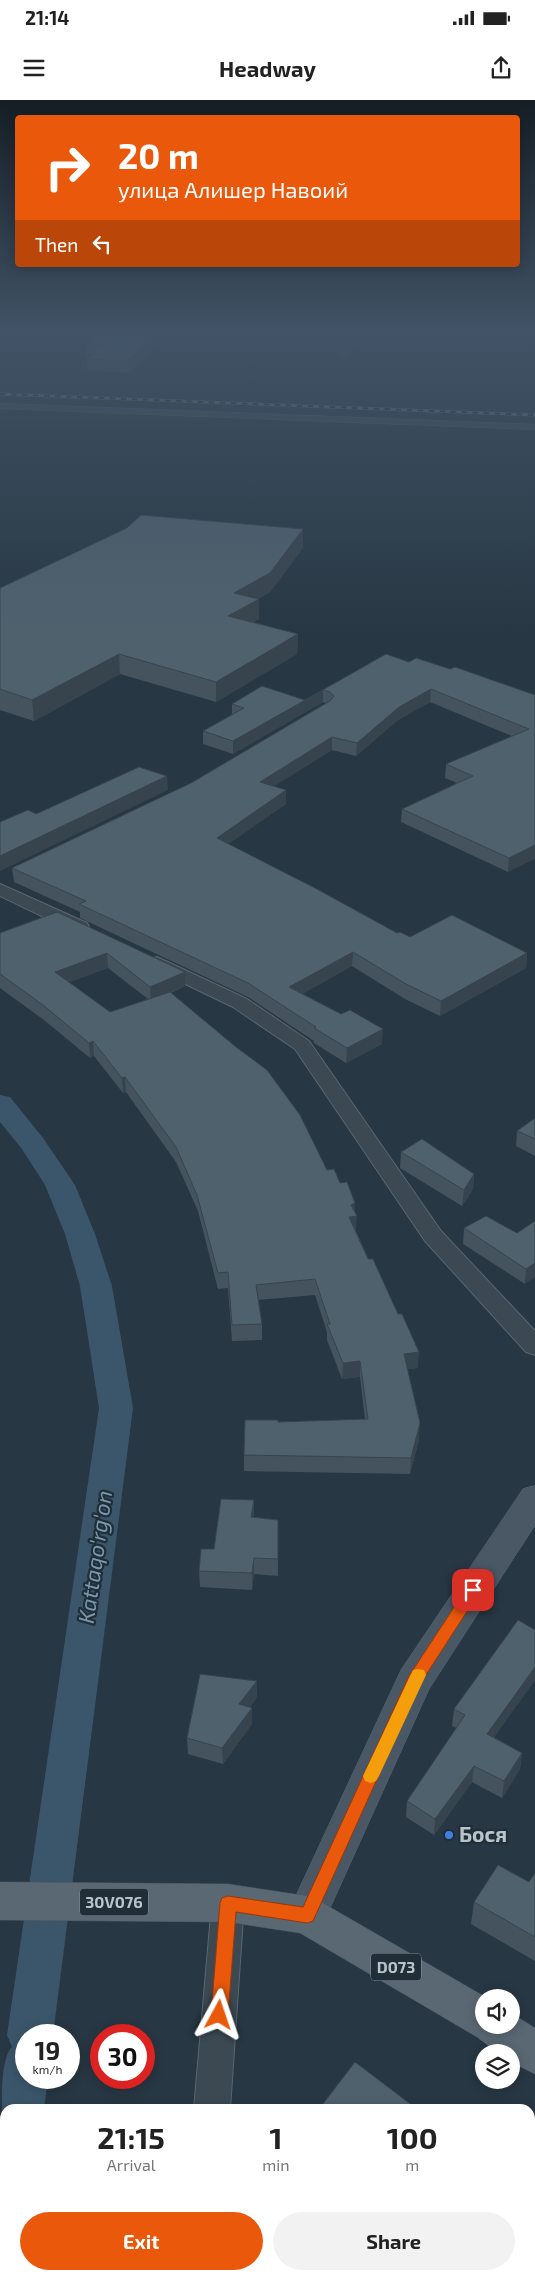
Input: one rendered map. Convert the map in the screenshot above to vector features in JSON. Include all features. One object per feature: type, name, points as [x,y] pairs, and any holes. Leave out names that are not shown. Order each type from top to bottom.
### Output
[{"type":"main road","points":[[307,1915],[414,1681],[535,1498]]},
{"type":"main road","name":"30V076","points":[[0,1901],[228,1903],[307,1915]]},
{"type":"main road","name":"D073","points":[[307,1915],[475,2014]]},
{"type":"main road","points":[[506,2034],[535,2054]]},
{"type":"street","points":[[3,881],[98,935]]},
{"type":"street","points":[[142,956],[240,1003],[302,1045],[434,1236],[535,1346]]},
{"type":"street","points":[[212,2104],[228,1903]]},
{"type":"building","points":[[141,515],[303,529],[270,573],[234,593],[259,599],[228,616],[298,634],[216,682],[119,654],[32,700],[0,689],[0,588],[127,528]]},
{"type":"building","points":[[386,654],[409,662],[416,658],[450,669],[455,667],[535,695],[535,845],[509,858],[402,809],[473,776],[446,764],[529,729],[431,689],[399,707],[357,743],[332,737],[260,782],[286,790],[217,838],[315,888],[397,933],[400,932],[410,937],[452,915],[527,953],[441,1001],[406,984],[353,952],[289,987],[341,1014],[350,1010],[383,1029],[347,1048],[248,983],[79,904],[86,901],[12,868],[191,783],[330,701],[334,696],[330,692],[323,690],[233,741],[203,731],[244,708],[232,704],[262,686],[305,700]]},
{"type":"building","points":[[139,767],[167,776],[0,856],[0,822],[28,810],[36,814]]},
{"type":"building","points":[[57,912],[185,972],[150,987],[107,953],[55,972],[110,1012],[170,992],[236,1047],[267,1070],[300,1115],[327,1170],[334,1169],[340,1183],[347,1182],[355,1203],[351,1205],[357,1216],[349,1217],[368,1259],[373,1259],[398,1314],[402,1314],[419,1352],[404,1354],[420,1423],[411,1458],[244,1455],[245,1420],[278,1420],[278,1422],[368,1419],[360,1361],[343,1363],[327,1324],[330,1324],[315,1279],[256,1285],[262,1324],[232,1325],[228,1272],[218,1273],[197,1195],[176,1147],[125,1077],[122,1078],[93,1041],[89,1043],[43,1005],[0,974],[0,933]]},
{"type":"building","points":[[535,1118],[535,1139],[517,1131]]},
{"type":"building","points":[[422,1139],[474,1174],[464,1190],[401,1152]]},
{"type":"building","points":[[486,1216],[517,1233],[535,1221],[535,1263],[526,1269],[464,1228]]},
{"type":"building","points":[[221,1499],[254,1500],[251,1517],[278,1520],[278,1559],[254,1558],[252,1573],[199,1571],[201,1549],[214,1549]]},
{"type":"building","points":[[518,1620],[535,1630],[535,1667],[487,1734],[522,1753],[504,1781],[474,1766],[435,1819],[407,1801],[465,1715],[454,1709]]},
{"type":"building","points":[[200,1674],[257,1681],[239,1704],[252,1708],[222,1748],[187,1738]]},
{"type":"building","points":[[498,1865],[529,1882],[535,1873],[535,1937],[474,1902]]},
{"type":"building","points":[[355,2062],[410,2104],[323,2104]]},
{"type":"waterway","name":"Kattaqo'rg'on","points":[[0,1103],[33,1144],[60,1185],[80,1234],[96,1286],[116,1408],[32,2024]]},
{"type":"waterway","name":"Kattaqo'rg'on","points":[[21,2104],[23,2089]]},
{"type":"slow traffic","points":[[371,1776],[418,1675]]},
{"type":"place","name":"Бося","points":[[449,1835]]},
{"type":"route","points":[[219,2015],[228,1903],[307,1915],[414,1681],[473,1590]]}]
